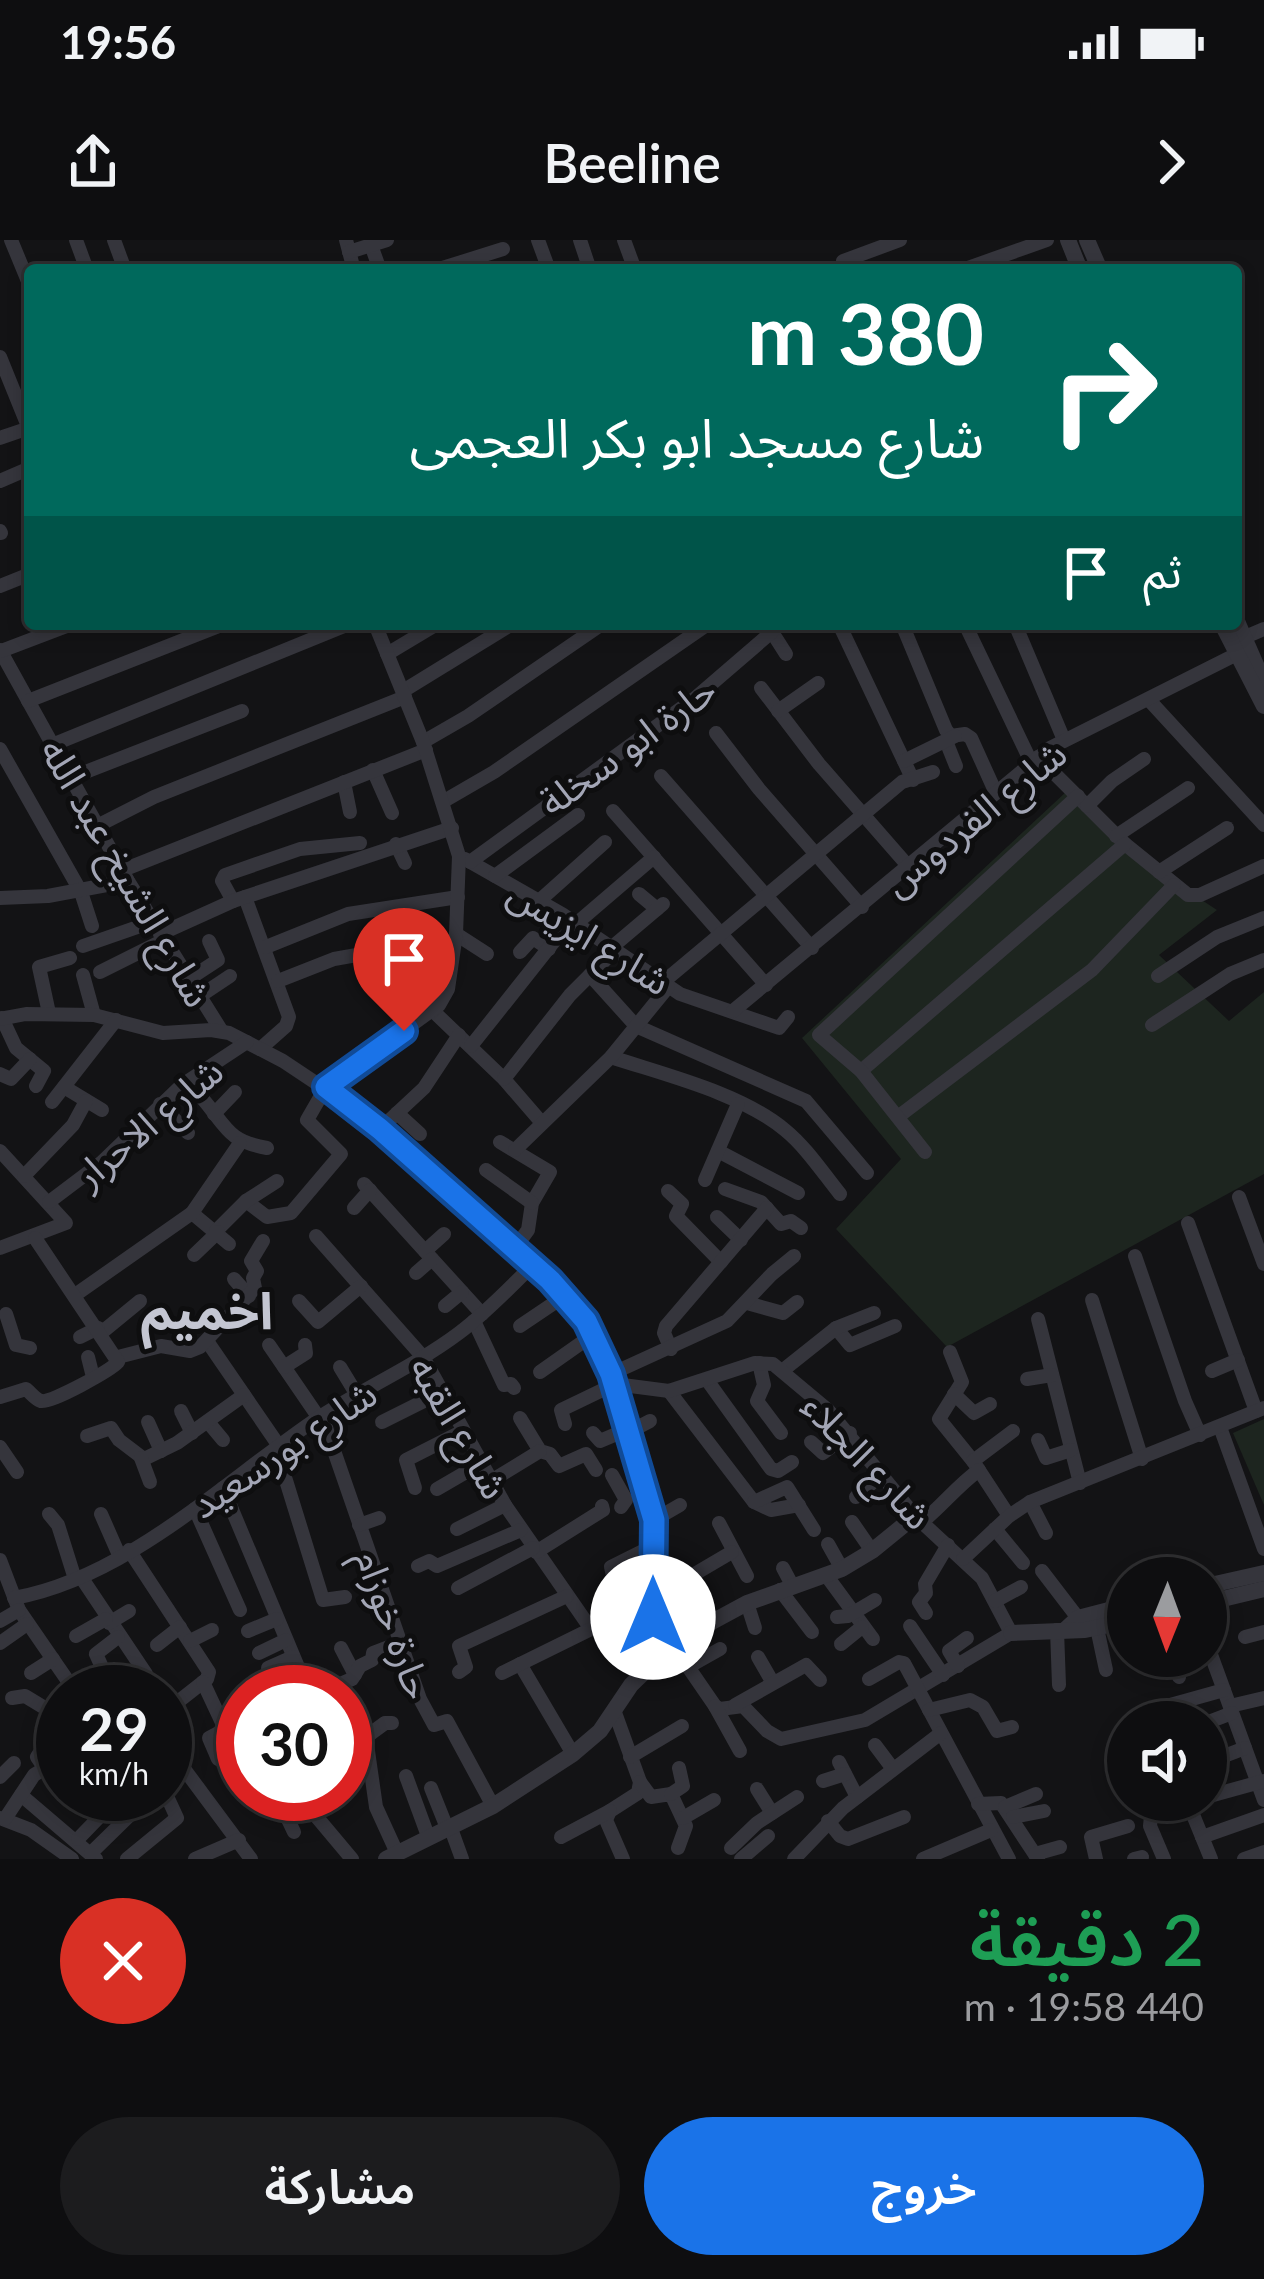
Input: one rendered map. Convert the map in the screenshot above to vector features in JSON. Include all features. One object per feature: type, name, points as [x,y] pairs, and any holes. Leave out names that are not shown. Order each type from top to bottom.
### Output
[{"type":"street","points":[[11,240],[24,271]]},
{"type":"street","points":[[347,246],[387,240]]},
{"type":"street","points":[[844,261],[900,240]]},
{"type":"street","points":[[979,264],[1047,240]]},
{"type":"street","points":[[371,245],[378,264]]},
{"type":"street","points":[[471,264],[502,249]]},
{"type":"street","points":[[0,357],[24,417]]},
{"type":"street","name":"شارع الفردوس","points":[[734,1011],[1034,760],[1064,740],[1246,653],[1264,629]]},
{"type":"street","points":[[0,651],[56,630]]},
{"type":"street","points":[[28,701],[209,630]]},
{"type":"street","points":[[52,745],[330,630]]},
{"type":"street","points":[[246,1201],[267,1217],[291,1213],[341,1154],[307,1120],[326,1087],[432,1010],[444,998],[451,968],[465,859],[377,630]]},
{"type":"street","points":[[387,654],[427,630]]},
{"type":"street","points":[[97,826],[154,796],[404,694],[503,630]]},
{"type":"street","points":[[0,898],[81,892],[373,770],[424,746],[593,630]]},
{"type":"street","points":[[444,801],[494,772],[699,630]]},
{"type":"street","name":"حارة ابو سخلة","points":[[465,859],[694,699],[775,630]]},
{"type":"street","points":[[778,630],[786,654]]},
{"type":"street","points":[[842,630],[913,780]]},
{"type":"street","points":[[904,630],[951,738],[956,766]]},
{"type":"street","points":[[967,630],[1034,760],[1174,885],[1194,896],[1264,866]]},
{"type":"street","points":[[1018,630],[1064,740]]},
{"type":"street","name":"شارع الشيخ عبد الله","points":[[0,651],[126,876],[220,1030]]},
{"type":"street","points":[[1246,653],[1264,683]]},
{"type":"street","points":[[1246,653],[1264,706]]},
{"type":"street","points":[[778,711],[818,682]]},
{"type":"street","points":[[761,688],[909,867]]},
{"type":"street","points":[[1149,700],[1264,825]]},
{"type":"street","points":[[70,778],[242,711]]},
{"type":"street","points":[[716,733],[862,907]]},
{"type":"street","points":[[904,761],[965,734],[995,791]]},
{"type":"street","points":[[0,749],[6,775],[81,892],[92,926]]},
{"type":"street","points":[[926,1151],[861,1071],[819,1035],[1082,801],[1144,759]]},
{"type":"street","points":[[373,770],[392,813]]},
{"type":"street","points":[[514,1249],[528,1230],[532,1203],[550,1172],[507,1146],[542,1124],[611,1057],[665,985],[721,933],[902,782],[933,772]]},
{"type":"street","points":[[661,776],[812,948]]},
{"type":"street","points":[[344,782],[350,812]]},
{"type":"street","points":[[861,1071],[1120,840],[1188,788]]},
{"type":"street","points":[[613,811],[766,985]]},
{"type":"street","points":[[495,876],[578,815]]},
{"type":"street","points":[[100,971],[159,932],[239,899],[452,828]]},
{"type":"street","points":[[1160,872],[1227,828]]},
{"type":"street","points":[[539,901],[605,842]]},
{"type":"street","points":[[254,1046],[290,1020],[266,947],[239,899],[222,881],[225,875],[300,849],[359,843]]},
{"type":"street","points":[[397,844],[405,863]]},
{"type":"street","points":[[380,1129],[424,1088],[574,922],[653,857]]},
{"type":"street","name":"شارع ايزيس","points":[[465,859],[574,922],[665,985],[779,1028],[788,1017]]},
{"type":"street","points":[[899,1116],[1092,970],[1174,885]]},
{"type":"street","points":[[504,1079],[570,995],[660,907],[639,894]]},
{"type":"street","points":[[266,947],[348,914],[458,897]]},
{"type":"street","points":[[1158,976],[1216,937],[1264,918]]},
{"type":"street","points":[[82,946],[159,932]]},
{"type":"street","points":[[456,934],[487,954]]},
{"type":"street","points":[[520,952],[533,938],[548,949]]},
{"type":"street","points":[[189,979],[218,960],[209,941]]},
{"type":"street","points":[[278,981],[334,959],[368,953],[451,968]]},
{"type":"street","points":[[49,1013],[39,968],[70,958]]},
{"type":"street","points":[[1152,1025],[1230,974],[1264,960]]},
{"type":"street","points":[[83,975],[94,1015]]},
{"type":"street","points":[[590,975],[636,1026],[806,1101],[867,1173]]},
{"type":"street","points":[[200,995],[230,976]]},
{"type":"street","points":[[393,999],[406,1005],[404,1031]]},
{"type":"street","points":[[432,1010],[504,1079],[542,1124]]},
{"type":"street","points":[[36,1086],[44,1071],[16,1048],[1,1018],[94,1015],[163,1033],[220,1030],[326,1087],[380,1129],[566,1295],[594,1334],[613,1379],[654,1520],[652,1599],[669,1648],[715,1706],[740,1751]]},
{"type":"street","points":[[52,1102],[81,1051],[116,1020]]},
{"type":"street","name":"شارع الاحرار","points":[[49,1202],[214,1062],[254,1046]]},
{"type":"street","points":[[611,1057],[738,1104],[784,1130],[840,1194]]},
{"type":"street","points":[[0,1074],[11,1079],[30,1059]]},
{"type":"street","points":[[24,1176],[98,1103],[64,1087]]},
{"type":"street","points":[[214,1114],[235,1092]]},
{"type":"street","points":[[202,1098],[249,1166]]},
{"type":"street","points":[[160,1104],[188,1132]]},
{"type":"street","points":[[705,1180],[738,1104]]},
{"type":"street","points":[[397,1113],[420,1135]]},
{"type":"street","points":[[236,1149],[267,1148]]},
{"type":"street","points":[[75,1295],[191,1213],[236,1149]]},
{"type":"street","points":[[0,1151],[6,1166],[24,1176],[66,1223],[34,1238],[2,1242]]},
{"type":"street","points":[[718,1151],[798,1193]]},
{"type":"street","points":[[486,1171],[532,1203]]},
{"type":"street","points":[[194,1255],[221,1236],[246,1201],[277,1181]]},
{"type":"street","points":[[354,1208],[367,1187],[392,1227],[437,1260],[478,1317],[504,1385],[514,1388]]},
{"type":"street","points":[[724,1189],[761,1202],[782,1224],[791,1221],[801,1228]]},
{"type":"street","points":[[668,1191],[682,1204],[676,1216],[722,1262]]},
{"type":"street","points":[[1239,1197],[1264,1264]]},
{"type":"street","points":[[671,1348],[666,1326],[767,1208]]},
{"type":"street","points":[[191,1213],[221,1236]]},
{"type":"street","points":[[716,1217],[741,1240]]},
{"type":"street","points":[[963,1559],[1030,1502],[1260,1409],[1188,1223]]},
{"type":"street","points":[[416,1273],[437,1260],[444,1234]]},
{"type":"street","name":"شارع القبه","points":[[316,1236],[397,1317],[490,1481],[591,1629]]},
{"type":"street","points":[[0,1396],[26,1389],[42,1401],[76,1380],[116,1366],[118,1357],[34,1238]]},
{"type":"street","points":[[118,1357],[160,1346],[190,1351],[207,1340],[249,1296],[257,1271],[251,1258],[263,1241]]},
{"type":"street","points":[[568,1416],[597,1400],[613,1379],[727,1322],[794,1256]]},
{"type":"street","points":[[1135,1256],[1200,1435]]},
{"type":"street","name":"شارع بورسعيد","points":[[0,1621],[16,1604],[78,1578],[195,1509],[321,1417],[423,1357],[478,1317],[533,1265]]},
{"type":"street","points":[[234,1279],[249,1296]]},
{"type":"street","points":[[299,1301],[318,1322],[361,1286]]},
{"type":"street","points":[[445,1306],[462,1292]]},
{"type":"street","points":[[520,1326],[566,1295]]},
{"type":"street","points":[[1092,1300],[1142,1459]]},
{"type":"street","points":[[80,1337],[100,1330],[140,1301]]},
{"type":"street","points":[[747,1303],[783,1313],[797,1302]]},
{"type":"street","points":[[782,1371],[836,1328],[874,1312]]},
{"type":"street","points":[[1038,1319],[1080,1483]]},
{"type":"street","points":[[5,1323],[18,1347],[31,1348]]},
{"type":"street","points":[[836,1328],[850,1345],[895,1326]]},
{"type":"street","points":[[540,1372],[594,1334]]},
{"type":"street","points":[[207,1340],[277,1447],[323,1600],[345,1597]]},
{"type":"street","points":[[284,1367],[306,1353],[305,1345]]},
{"type":"street","name":"حارة خوزام","points":[[269,1346],[292,1388],[321,1417],[399,1643],[434,1725],[447,1720],[493,1806]]},
{"type":"street","points":[[950,1352],[962,1378],[939,1419],[1009,1516]]},
{"type":"street","points":[[88,1358],[93,1377]]},
{"type":"street","points":[[1212,1371],[1238,1360]]},
{"type":"street","points":[[613,1379],[669,1390],[759,1363],[764,1385],[757,1401],[781,1433]]},
{"type":"street","name":"شارع الجلاء","points":[[759,1363],[773,1364],[850,1433],[919,1519],[982,1578],[1011,1634]]},
{"type":"street","points":[[340,1367],[357,1394]]},
{"type":"street","points":[[1028,1379],[1052,1375]]},
{"type":"street","points":[[707,1380],[773,1471],[791,1462]]},
{"type":"street","points":[[669,1390],[754,1502],[779,1510],[799,1505],[814,1530]]},
{"type":"street","points":[[382,1422],[442,1392]]},
{"type":"street","points":[[955,1394],[974,1413],[990,1404]]},
{"type":"street","points":[[140,1458],[192,1433],[244,1395]]},
{"type":"street","points":[[181,1411],[192,1433]]},
{"type":"street","points":[[520,1418],[528,1465]]},
{"type":"street","points":[[593,1432],[600,1441],[650,1421]]},
{"type":"street","points":[[148,1422],[161,1451]]},
{"type":"street","points":[[208,1422],[223,1440]]},
{"type":"street","points":[[1220,1427],[1264,1550]]},
{"type":"street","points":[[88,1436],[111,1428],[140,1458],[150,1481]]},
{"type":"street","points":[[392,1723],[367,1734],[364,1749],[368,1787],[392,1856],[493,1806],[573,1754],[600,1731],[631,1685],[669,1648],[747,1604],[834,1572],[943,1505],[951,1491],[1013,1430]]},
{"type":"street","points":[[415,1488],[406,1460],[463,1431]]},
{"type":"street","points":[[811,1442],[823,1454],[850,1433]]},
{"type":"street","points":[[1037,1440],[1046,1458],[1070,1450]]},
{"type":"street","points":[[0,1447],[17,1472]]},
{"type":"street","points":[[490,1481],[550,1454],[560,1466],[586,1454],[620,1490],[626,1503],[621,1508]]},
{"type":"street","points":[[436,1490],[481,1464]]},
{"type":"street","points":[[856,1497],[881,1474]]},
{"type":"street","points":[[620,1490],[641,1480]]},
{"type":"street","points":[[223,1489],[296,1662],[282,1665]]},
{"type":"street","points":[[1030,1502],[1046,1532]]},
{"type":"street","points":[[458,1529],[506,1505]]},
{"type":"street","points":[[654,1520],[680,1505]]},
{"type":"street","points":[[458,1588],[535,1550],[603,1510],[602,1506]]},
{"type":"street","points":[[195,1509],[239,1610]]},
{"type":"street","points":[[559,1513],[568,1531]]},
{"type":"street","points":[[49,1514],[78,1578],[139,1665]]},
{"type":"street","points":[[101,1514],[124,1552],[157,1582],[209,1672],[192,1690]]},
{"type":"street","points":[[359,1525],[379,1518]]},
{"type":"street","points":[[718,1522],[747,1576]]},
{"type":"street","points":[[852,1522],[872,1551]]},
{"type":"street","points":[[995,1529],[1023,1563]]},
{"type":"street","points":[[418,1565],[429,1561],[437,1566],[521,1530]]},
{"type":"street","points":[[828,1544],[834,1572],[868,1633],[841,1644]]},
{"type":"street","points":[[614,1580],[611,1568],[655,1545]]},
{"type":"street","points":[[926,1613],[919,1602],[948,1546]]},
{"type":"street","points":[[502,1672],[652,1599],[732,1552]]},
{"type":"street","points":[[0,1560],[16,1604],[53,1665]]},
{"type":"street","points":[[783,1568],[786,1588],[812,1632]]},
{"type":"street","points":[[1042,1571],[1067,1626],[1059,1685]]},
{"type":"street","points":[[1227,1581],[1264,1573]]},
{"type":"street","points":[[995,1601],[1021,1588]]},
{"type":"street","points":[[1227,1598],[1264,1589]]},
{"type":"street","points":[[459,1672],[466,1665],[459,1646],[567,1596]]},
{"type":"street","points":[[837,1617],[875,1600]]},
{"type":"street","points":[[747,1604],[755,1628]]},
{"type":"street","points":[[101,1665],[96,1654],[111,1626],[129,1611]]},
{"type":"street","points":[[735,1705],[748,1708],[773,1736],[790,1739],[865,1720],[1011,1634],[1067,1626],[1107,1612]]},
{"type":"street","points":[[248,1631],[277,1619]]},
{"type":"street","points":[[1,1649],[27,1624]]},
{"type":"street","points":[[76,1636],[111,1626]]},
{"type":"street","points":[[910,1626],[943,1675]]},
{"type":"street","points":[[1067,1626],[1107,1626]]},
{"type":"street","points":[[157,1645],[180,1627]]},
{"type":"street","points":[[1097,1628],[1106,1670]]},
{"type":"street","points":[[190,1642],[212,1630]]},
{"type":"street","points":[[1245,1637],[1264,1632]]},
{"type":"street","points":[[958,1666],[950,1651],[968,1638]]},
{"type":"street","points":[[259,1653],[286,1640]]},
{"type":"street","points":[[361,1665],[372,1660],[371,1654],[399,1643]]},
{"type":"street","points":[[341,1648],[350,1665]]},
{"type":"street","points":[[688,1667],[720,1649]]},
{"type":"street","points":[[187,1665],[199,1656]]},
{"type":"street","points":[[758,1657],[773,1683]]},
{"type":"street","points":[[869,1679],[902,1662],[1009,1859]]},
{"type":"street","points":[[520,1664],[573,1754]]},
{"type":"street","points":[[715,1706],[735,1705],[806,1665],[820,1679]]},
{"type":"street","points":[[31,1673],[36,1672]]},
{"type":"street","points":[[1219,1677],[1261,1781],[1264,1800]]},
{"type":"street","points":[[203,1682],[216,1701]]},
{"type":"street","points":[[1185,1701],[1224,1690]]},
{"type":"street","points":[[6,1697],[25,1696],[36,1703]]},
{"type":"street","points":[[1227,1712],[1264,1698]]},
{"type":"street","points":[[929,1710],[970,1700],[983,1707],[997,1731],[1012,1726]]},
{"type":"street","points":[[614,1710],[640,1782],[651,1797],[683,1786],[679,1768]]},
{"type":"street","points":[[419,1734],[434,1725]]},
{"type":"street","points":[[630,1757],[660,1748],[682,1726]]},
{"type":"street","points":[[794,1859],[828,1821],[893,1769],[902,1753],[941,1733]]},
{"type":"street","points":[[875,1745],[893,1769]]},
{"type":"street","points":[[1227,1756],[1264,1751]]},
{"type":"street","points":[[0,1777],[14,1763]]},
{"type":"street","points":[[823,1781],[842,1768],[857,1797]]},
{"type":"street","points":[[36,1775],[3,1819],[32,1830],[72,1859]]},
{"type":"street","points":[[406,1776],[428,1836]]},
{"type":"street","points":[[192,1779],[251,1859]]},
{"type":"street","points":[[1227,1791],[1261,1781]]},
{"type":"street","points":[[561,1837],[638,1793],[640,1782]]},
{"type":"street","points":[[431,1788],[462,1859]]},
{"type":"street","points":[[757,1789],[772,1813]]},
{"type":"street","points":[[670,1794],[686,1826],[678,1848]]},
{"type":"street","points":[[1009,1812],[1036,1794]]},
{"type":"street","points":[[21,1795],[94,1856],[108,1821]]},
{"type":"street","points":[[733,1851],[772,1813],[797,1797]]},
{"type":"street","points":[[683,1818],[713,1800]]},
{"type":"street","points":[[978,1804],[995,1801],[1009,1812],[1037,1856],[1060,1847]]},
{"type":"street","points":[[1009,1812],[1044,1810]]},
{"type":"street","points":[[610,1811],[607,1825],[623,1859]]},
{"type":"street","points":[[1202,1837],[1264,1815]]},
{"type":"street","points":[[828,1821],[848,1839],[904,1816]]},
{"type":"street","points":[[77,1839],[95,1821]]},
{"type":"street","points":[[127,1859],[173,1821]]},
{"type":"street","points":[[287,1821],[294,1832]]},
{"type":"street","points":[[330,1821],[352,1859]]},
{"type":"street","points":[[1150,1821],[1164,1859]]},
{"type":"street","points":[[1196,1821],[1206,1857]]},
{"type":"street","points":[[1096,1859],[1091,1837],[1128,1826]]},
{"type":"street","points":[[922,1859],[991,1830]]},
{"type":"street","points":[[733,1851],[768,1836]]},
{"type":"street","points":[[196,1859],[239,1840]]},
{"type":"street","points":[[1244,1859],[1264,1852]]},
{"type":"shaded area","points":[[1067,791],[1113,842],[1217,910],[1159,955],[1229,1021],[1264,992],[1264,1174],[947,1347],[836,1229],[901,1159],[802,1038]]},
{"type":"shaded area","points":[[1264,1419],[1264,1505],[1233,1433]]},
{"type":"district","name":"اخميم","points":[[207,1309]]},
{"type":"route","points":[[404,1031],[326,1087],[550,1280],[586,1321],[611,1374],[654,1520],[653,1617]]}]
